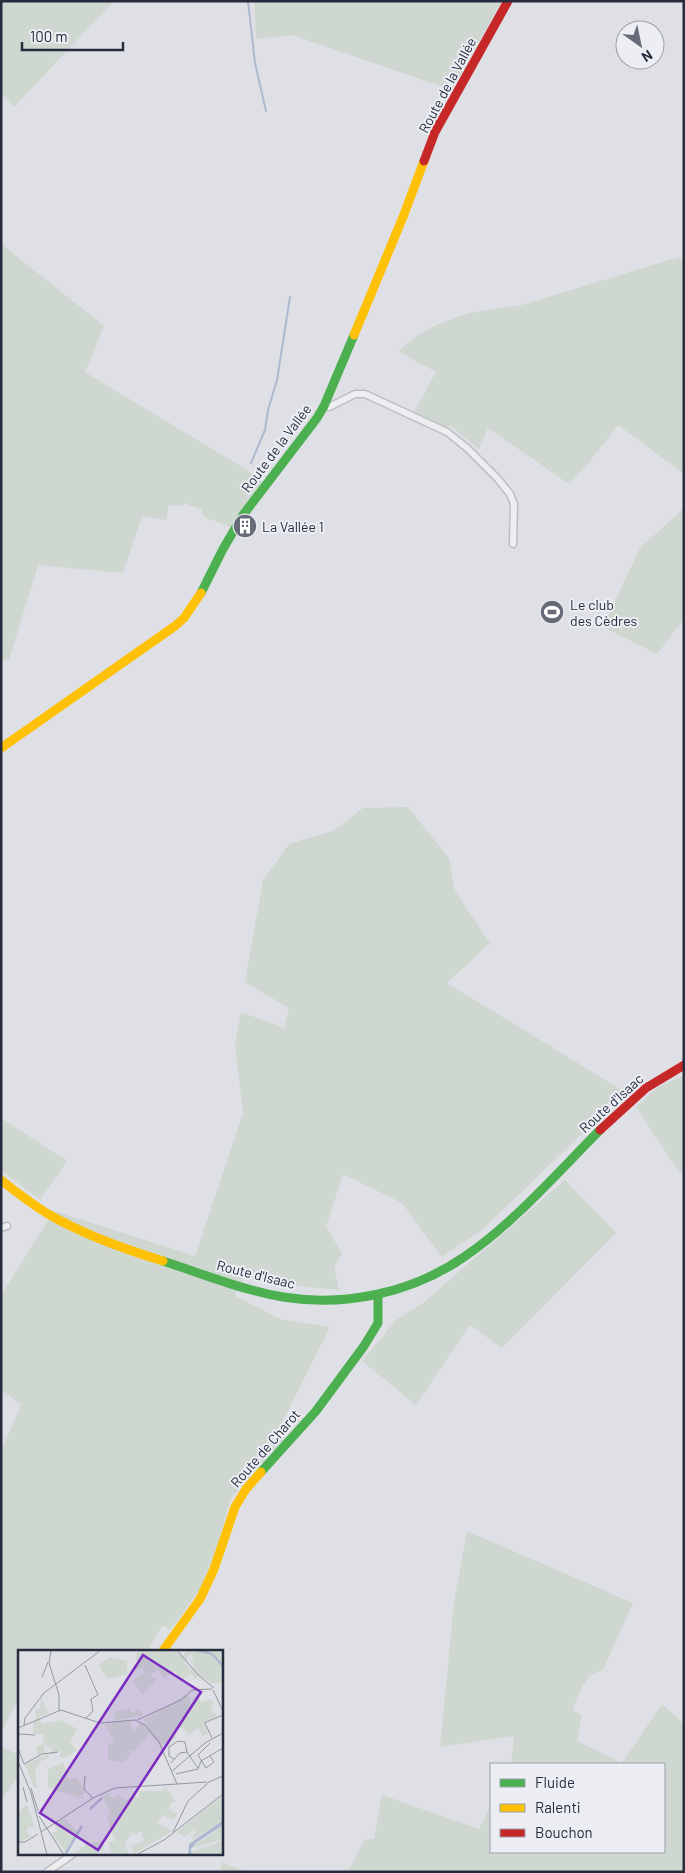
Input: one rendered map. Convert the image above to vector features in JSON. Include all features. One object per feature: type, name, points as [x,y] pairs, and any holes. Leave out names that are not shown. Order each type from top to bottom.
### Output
[{"type":"street","name":"Route de la Vallée","points":[[1,748],[184,618],[198,600],[223,549],[243,515],[317,418],[324,406],[403,217],[435,132],[508,1]]},
{"type":"street","points":[[324,406],[329,407],[355,394],[365,394],[447,432],[467,448],[510,494],[514,504],[515,515],[513,544]]},
{"type":"street","name":"Route d'Isaac","points":[[1,1180],[40,1209],[78,1230],[124,1248],[241,1287],[302,1300],[335,1300],[378,1294],[415,1283],[437,1273],[469,1254],[524,1205],[627,1103],[665,1075],[684,1065]]},
{"type":"street","name":"Route de Charot","points":[[163,1650],[200,1599],[209,1582],[219,1558],[233,1511],[241,1497],[327,1397],[373,1333],[378,1323],[378,1294]]},
{"type":"street","points":[[47,1872],[70,1856]]},
{"type":"shaded area","points":[[1,1],[114,1],[14,107],[1,93]]},
{"type":"shaded area","points":[[254,1],[502,1],[452,90],[292,35],[256,39]]},
{"type":"shaded area","points":[[1,244],[104,326],[85,372],[242,467],[263,482],[231,527],[204,517],[201,509],[184,503],[182,506],[169,505],[166,520],[142,516],[123,573],[38,565],[9,660],[1,659]]},
{"type":"shaded area","points":[[679,257],[684,262],[684,474],[618,425],[587,465],[569,484],[488,428],[479,449],[449,425],[446,428],[414,412],[436,372],[398,351],[420,334],[438,324],[469,313],[522,305]]},
{"type":"shaded area","points":[[683,509],[684,619],[657,654],[603,627],[640,548]]},
{"type":"shaded area","points":[[408,807],[449,858],[455,891],[490,943],[447,983],[625,1092],[483,1229],[442,1257],[402,1203],[343,1174],[326,1227],[342,1253],[334,1268],[339,1290],[266,1283],[244,1275],[235,1296],[280,1319],[330,1327],[279,1428],[286,1437],[231,1498],[217,1549],[199,1591],[170,1630],[163,1625],[148,1650],[18,1650],[18,1704],[16,1703],[1,1733],[1,1452],[21,1405],[1,1389],[1,1295],[54,1211],[195,1256],[243,1113],[235,1044],[241,1012],[284,1028],[289,1008],[245,982],[263,880],[289,844],[333,831],[363,808]]},
{"type":"shaded area","points":[[684,1075],[684,1171],[679,1172],[636,1107],[655,1089]]},
{"type":"shaded area","points":[[1,1118],[67,1161],[40,1200],[1,1170]]},
{"type":"shaded area","points":[[565,1180],[616,1233],[502,1348],[470,1325],[416,1405],[362,1361],[396,1320],[423,1303]]},
{"type":"shaded area","points":[[467,1531],[633,1603],[603,1670],[587,1680],[573,1711],[582,1715],[577,1741],[622,1763],[511,1763],[514,1736],[440,1747],[454,1602]]},
{"type":"shaded area","points":[[662,1704],[684,1724],[684,1769],[682,1772],[684,1773],[684,1872],[348,1872],[364,1841],[374,1838],[382,1795],[479,1829],[490,1807],[490,1853],[665,1853],[665,1763],[622,1763]]},
{"type":"shaded area","points":[[1,1747],[18,1755],[18,1777],[1,1799]]},
{"type":"shaded area","points":[[222,1862],[246,1872],[220,1872]]},
{"type":"waterway","points":[[248,1],[255,63],[266,111]]},
{"type":"waterway","points":[[251,463],[265,430],[268,410],[277,380],[290,297]]},
{"type":"traffic: fast","points":[[201,593],[243,515],[317,418],[324,406],[354,335]]},
{"type":"traffic: fast","points":[[163,1261],[238,1286],[268,1294],[306,1300],[354,1298],[400,1288],[444,1269],[482,1244],[535,1197],[600,1130]]},
{"type":"traffic: fast","points":[[261,1472],[316,1411],[364,1346],[378,1323],[378,1294]]},
{"type":"traffic: slow","points":[[354,335],[424,161]]},
{"type":"traffic: slow","points":[[1,748],[175,626],[184,618],[201,593]]},
{"type":"traffic: slow","points":[[1,1180],[36,1206],[62,1222],[104,1241],[163,1261]]},
{"type":"traffic: slow","points":[[163,1650],[200,1599],[214,1569],[235,1507],[246,1489],[261,1472]]},
{"type":"traffic: jam","points":[[424,161],[435,132],[508,1]]},
{"type":"traffic: jam","points":[[600,1130],[646,1088],[684,1065]]},
{"type":"place","name":"La Vallée 1","points":[[245,526]]},
{"type":"place","name":"Le club des Cèdres","points":[[552,612]]}]
